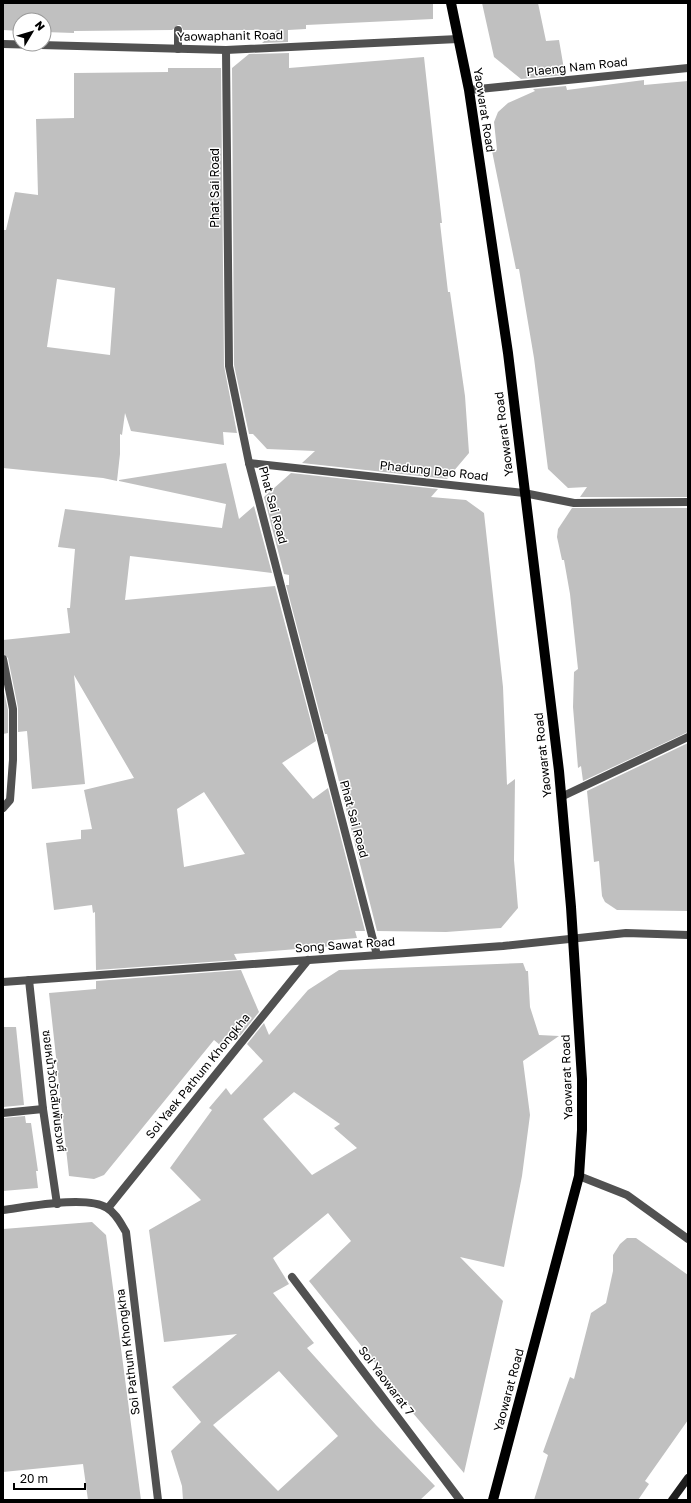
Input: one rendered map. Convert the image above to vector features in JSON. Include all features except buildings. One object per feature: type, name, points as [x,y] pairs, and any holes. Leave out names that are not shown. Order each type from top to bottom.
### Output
[{"type":"main road","name":"Yaowarat Road","points":[[451,3],[469,90],[508,353],[546,664],[561,797],[582,1079],[582,1130],[579,1176],[492,1500]]},
{"type":"main road","points":[[672,1500],[688,1478]]},
{"type":"street","points":[[178,30],[178,49]]},
{"type":"street","name":"Yaowaphanit Road","points":[[3,44],[226,50],[458,39]]},
{"type":"street","name":"Phat Sai Road","points":[[226,50],[229,366],[249,463],[377,955]]},
{"type":"street","name":"Plaeng Nam Road","points":[[469,90],[688,68]]},
{"type":"street","name":"Phadung Dao Road","points":[[249,463],[524,492],[574,503],[688,502]]},
{"type":"street","points":[[3,659],[12,710],[13,760],[10,800],[3,808]]},
{"type":"street","points":[[561,797],[688,737]]},
{"type":"street","name":"Song Sawat Road","points":[[3,982],[572,940],[626,934],[688,935]]},
{"type":"street","name":"Soi Yaek Pathum Khongkha","points":[[108,1208],[308,960]]},
{"type":"street","name":"ซอยหน้าวัดวัดสัมพันธวงศ์","points":[[29,980],[43,1109],[57,1204]]},
{"type":"street","points":[[3,1113],[43,1109]]},
{"type":"street","points":[[579,1176],[627,1195],[688,1239]]},
{"type":"street","points":[[3,1210],[57,1204],[96,1203],[108,1208]]},
{"type":"street","name":"Soi Pathum Khongkha","points":[[108,1208],[118,1219],[126,1232],[158,1500]]},
{"type":"street","name":"Soi Yaowarat 7","points":[[292,1276],[460,1500]]}]
